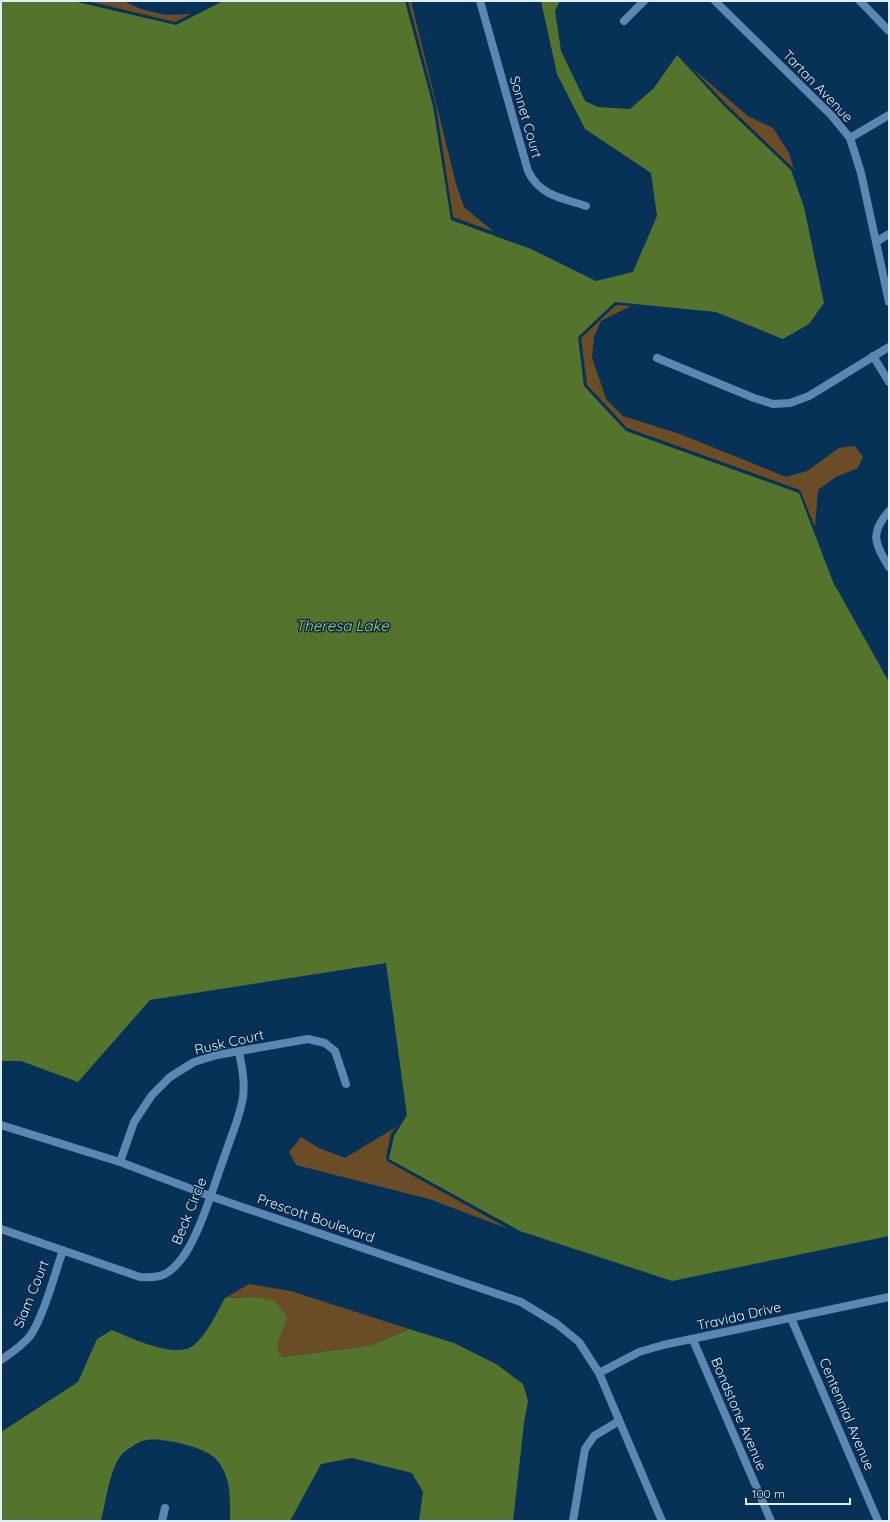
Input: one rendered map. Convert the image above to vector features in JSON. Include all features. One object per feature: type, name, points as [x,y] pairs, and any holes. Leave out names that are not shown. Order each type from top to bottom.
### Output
[{"type":"street","name":"Sonnet Court","points":[[480,1],[528,171],[532,180],[540,189],[549,194],[586,206]]},
{"type":"street","points":[[624,21],[644,1]]},
{"type":"street","name":"Tartan Avenue","points":[[715,1],[832,116],[850,138],[861,173],[889,302]]},
{"type":"street","points":[[860,1],[889,31]]},
{"type":"street","points":[[850,138],[889,115]]},
{"type":"street","points":[[876,242],[889,234]]},
{"type":"street","points":[[657,358],[754,398],[773,404],[790,403],[809,396],[889,347]]},
{"type":"street","points":[[873,356],[889,382]]},
{"type":"street","points":[[889,511],[878,524],[875,539],[889,567]]},
{"type":"street","name":"Rusk Court","points":[[120,1162],[134,1122],[152,1095],[170,1077],[194,1062],[308,1039],[325,1042],[335,1051],[346,1084]]},
{"type":"street","name":"Beck Circle","points":[[1,1229],[140,1277],[156,1278],[166,1274],[177,1265],[188,1252],[210,1196],[236,1122],[243,1097],[243,1075],[239,1052]]},
{"type":"street","name":"Prescott Boulevard","points":[[1,1125],[120,1162],[210,1196],[521,1302],[557,1324],[580,1342],[599,1373],[619,1421]]},
{"type":"street","name":"Siam Court","points":[[1,1360],[15,1350],[30,1336],[38,1319],[63,1250]]},
{"type":"street","name":"Travida Drive","points":[[599,1373],[618,1361],[639,1352],[889,1297]]},
{"type":"street","name":"Centennial Avenue","points":[[791,1318],[878,1521]]},
{"type":"street","name":"Bondstone Avenue","points":[[693,1340],[771,1521]]},
{"type":"street","points":[[573,1521],[585,1449],[594,1436],[619,1421],[662,1521]]},
{"type":"street","points":[[162,1521],[166,1508]]},
{"type":"shaded area","points":[[87,1],[123,1],[141,9],[165,15],[191,14],[175,22]]},
{"type":"shaded area","points":[[408,1],[411,1],[456,184],[464,207],[494,232],[453,217],[436,106]]},
{"type":"shaded area","points":[[692,68],[748,116],[773,128],[789,153],[795,173],[793,168],[726,104]]},
{"type":"shaded area","points":[[616,305],[631,306],[601,321],[594,337],[592,357],[606,399],[623,416],[680,434],[786,477],[807,471],[839,448],[855,446],[863,457],[858,468],[836,477],[818,490],[815,527],[800,490],[627,428],[587,385],[581,338]]},
{"type":"shaded area","points":[[396,1127],[391,1134],[386,1157],[387,1161],[511,1230],[429,1199],[296,1165],[289,1152],[301,1137],[319,1148],[345,1158]]},
{"type":"shaded area","points":[[249,1284],[291,1291],[409,1329],[372,1345],[283,1357],[278,1352],[278,1342],[288,1318],[256,1297],[225,1298]]},
{"type":"water","name":"Theresa Lake","points":[[1,1],[73,1],[176,25],[223,1],[405,1],[433,106],[451,220],[531,249],[596,281],[633,272],[657,216],[651,173],[585,129],[557,74],[541,1],[560,1],[555,11],[561,51],[585,101],[598,107],[630,109],[654,88],[677,55],[724,106],[791,170],[804,207],[824,303],[809,324],[783,339],[716,312],[615,302],[578,337],[584,386],[626,431],[799,493],[833,582],[889,682],[889,1236],[672,1281],[520,1231],[389,1159],[394,1136],[407,1115],[386,963],[150,1000],[78,1082],[21,1061],[1,1061]]},
{"type":"water","points":[[256,1297],[275,1301],[288,1318],[278,1342],[278,1352],[283,1357],[372,1345],[409,1329],[454,1343],[496,1364],[523,1384],[528,1401],[524,1423],[513,1521],[419,1521],[423,1492],[412,1473],[352,1458],[321,1464],[290,1521],[230,1521],[229,1488],[225,1472],[215,1458],[201,1450],[180,1443],[149,1440],[140,1442],[122,1454],[114,1469],[108,1486],[101,1521],[1,1521],[1,1432],[78,1382],[97,1339],[112,1330],[154,1346],[166,1349],[186,1349],[194,1345],[203,1335],[225,1298]]}]
